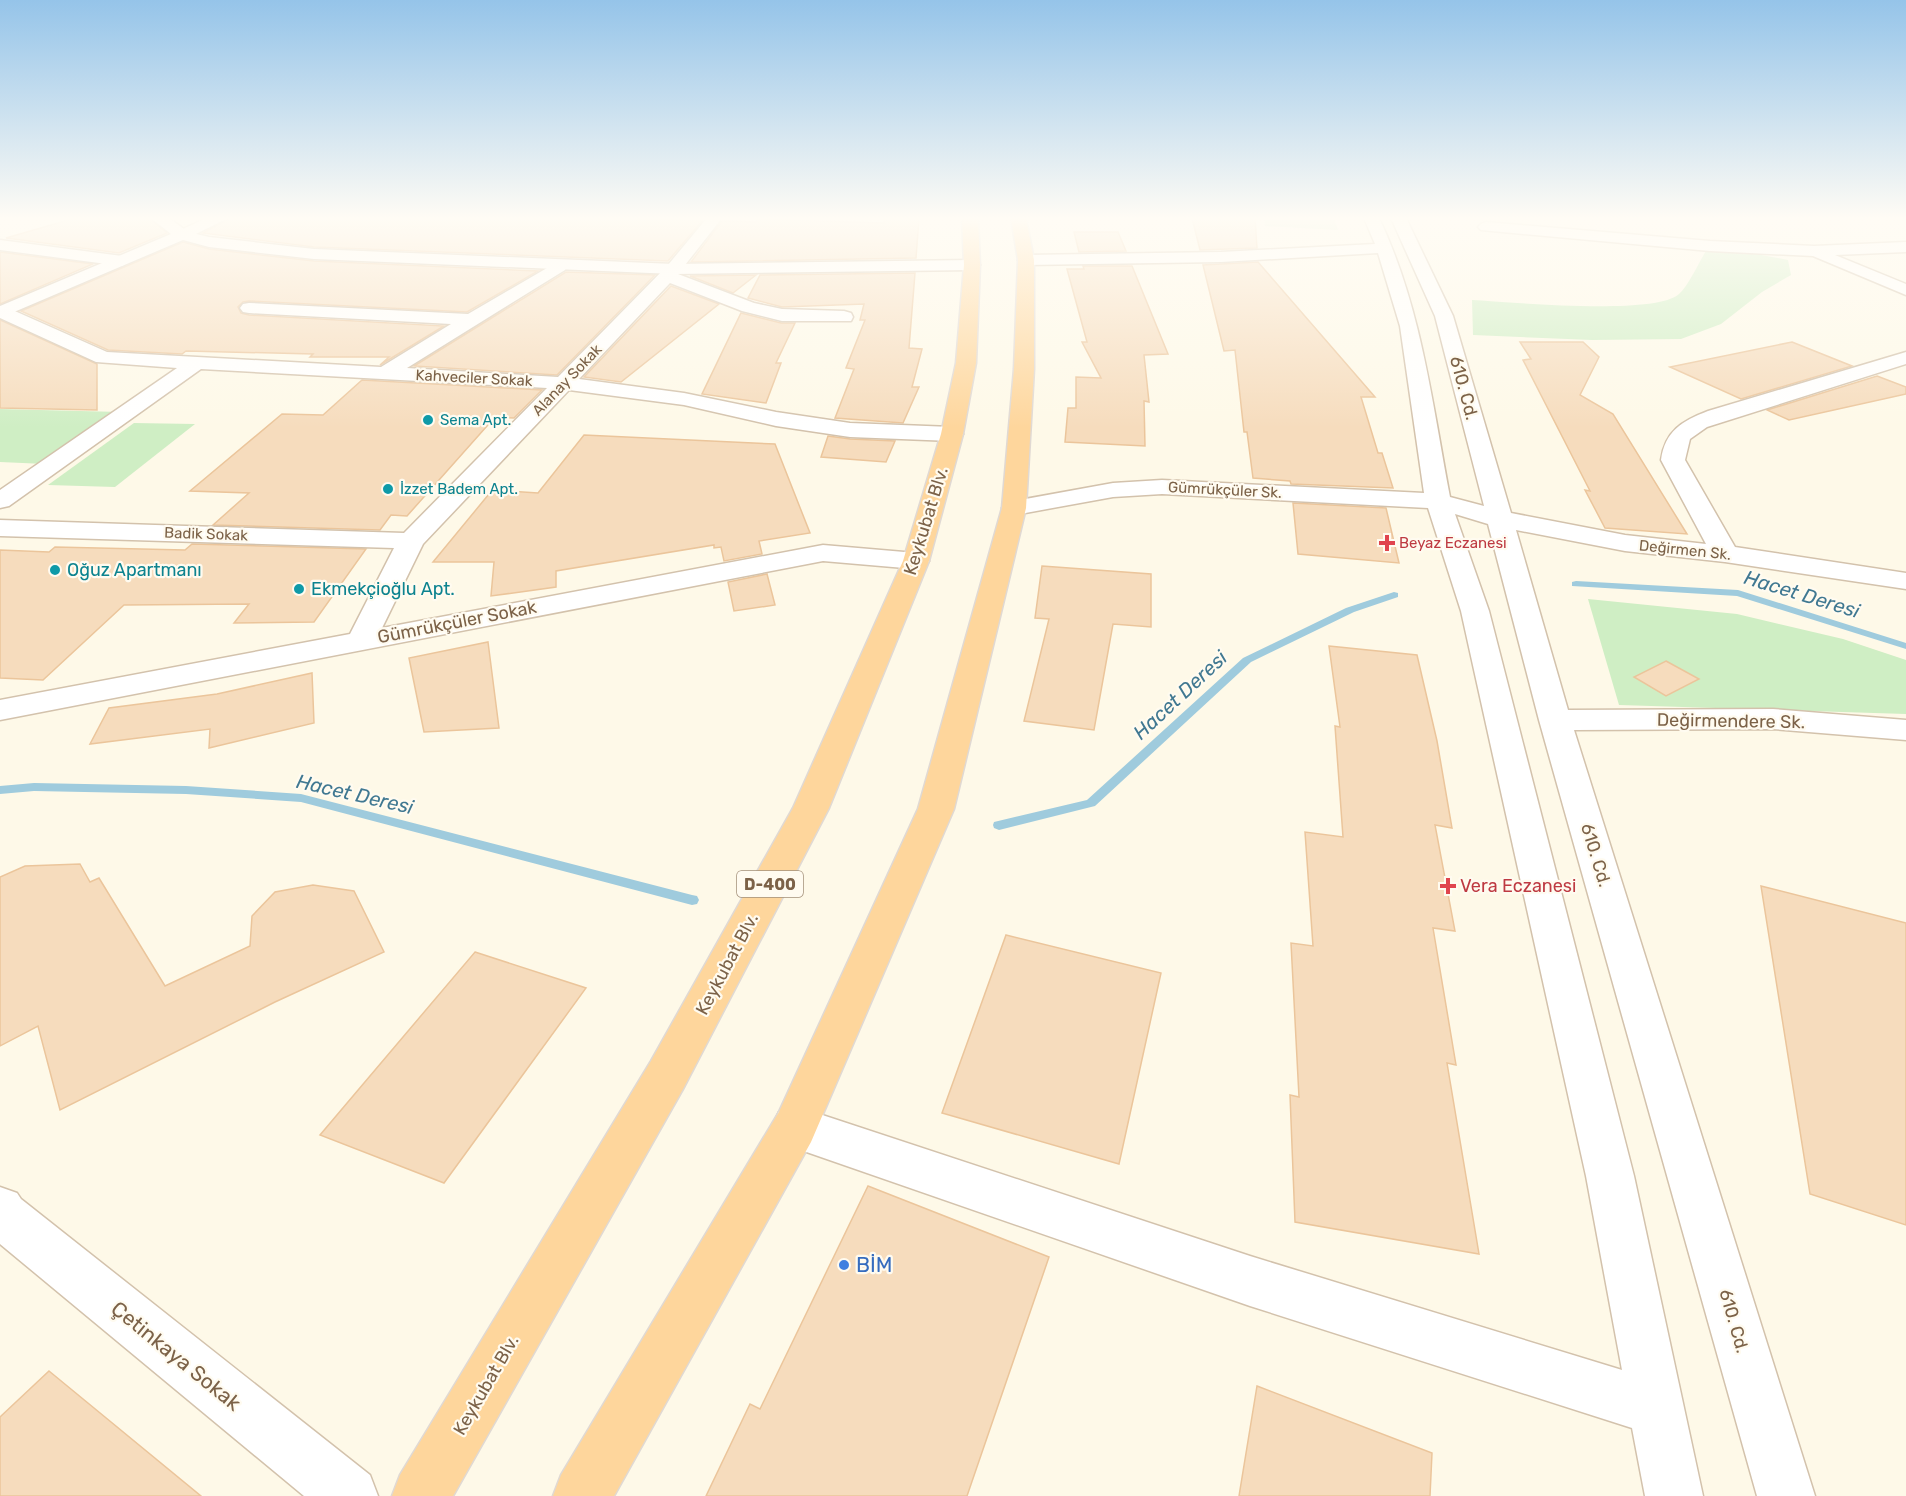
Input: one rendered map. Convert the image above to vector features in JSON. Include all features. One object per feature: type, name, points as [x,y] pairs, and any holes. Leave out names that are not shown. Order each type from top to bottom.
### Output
[{"type":"highway","name":"Keykubat Blv.","points":[[421,1496],[667,1075],[811,808],[916,561],[952,434],[966,363],[971,288]]},
{"type":"highway","points":[[582,1496],[795,1127],[936,808],[1014,508],[1024,369],[1025,288]]},
{"type":"street","points":[[1,306],[36,298],[60,288]]},
{"type":"street","points":[[385,374],[524,288]]},
{"type":"street","name":"Alanay Sokak","points":[[362,640],[411,541],[656,288]]},
{"type":"street","points":[[705,288],[748,307],[782,315],[844,317]]},
{"type":"street","name":"610. Cd.","points":[[1402,288],[1438,501],[1477,623],[1610,1176],[1674,1496]]},
{"type":"street","name":"610. Cd.","points":[[1426,288],[1444,316],[1555,720],[1786,1496]]},
{"type":"street","name":"Kahveciler Sokak","points":[[1,306],[103,358],[563,383],[684,399],[776,419],[850,430],[952,434]]},
{"type":"street","points":[[249,308],[473,320]]},
{"type":"street","points":[[1725,554],[1673,460],[1673,445],[1681,434],[1694,424],[1716,416],[1906,358]]},
{"type":"street","points":[[0,501],[197,363]]},
{"type":"street","name":"Gümrükçüler Sk.","points":[[1014,508],[1113,490],[1162,487],[1438,501],[1500,519]]},
{"type":"street","name":"Değirmen Sk.","points":[[1500,519],[1625,543],[1725,554],[1906,580]]},
{"type":"street","name":"Badik Sokak","points":[[0,528],[411,541]]},
{"type":"street","name":"Gümrükçüler Sokak","points":[[0,710],[823,553],[916,561]]},
{"type":"street","name":"Değirmendere Sk.","points":[[1555,720],[1773,719],[1906,729]]},
{"type":"street","points":[[795,1127],[1250,1281],[1656,1408]]},
{"type":"street","name":"Çetinkaya Sokak","points":[[1,1214],[349,1496]]},
{"type":"green space","points":[[1684,288],[1769,288],[1721,324],[1681,339],[1592,340],[1473,335],[1472,300],[1613,306],[1665,301]]},
{"type":"green space","points":[[0,409],[121,412],[45,464],[0,462]]},
{"type":"green space","points":[[134,423],[195,424],[115,487],[48,485]]},
{"type":"green space","points":[[1588,599],[1737,614],[1843,639],[1906,660],[1906,714],[1619,705]]},
{"type":"building","points":[[0,288],[38,288],[0,304]]},
{"type":"building","points":[[75,288],[509,288],[467,312],[249,301],[243,302],[238,307],[241,313],[249,315],[444,326],[380,365],[389,357],[310,357],[313,354],[186,351],[182,354],[108,350],[21,311]]},
{"type":"building","points":[[540,288],[642,288],[557,375],[414,366]]},
{"type":"building","points":[[669,288],[676,288],[719,304],[621,382],[584,377]]},
{"type":"building","points":[[720,288],[740,288],[733,293]]},
{"type":"building","points":[[753,288],[914,288],[909,348],[922,349],[912,387],[919,387],[903,423],[835,418],[854,369],[846,368],[865,320],[860,320],[864,304],[782,307],[748,298]]},
{"type":"building","points":[[1072,288],[1141,288],[1168,354],[1144,355],[1149,402],[1144,401],[1145,446],[1065,442],[1068,408],[1076,408],[1076,377],[1101,378],[1082,342],[1087,342]]},
{"type":"building","points":[[1209,288],[1280,288],[1375,397],[1361,397],[1378,453],[1382,453],[1393,488],[1291,484],[1290,481],[1253,478],[1247,432],[1244,432],[1235,350],[1224,351]]},
{"type":"building","points":[[741,313],[781,323],[795,323],[776,363],[781,363],[766,403],[702,394]]},
{"type":"building","points":[[0,320],[97,364],[97,410],[0,408]]},
{"type":"building","points":[[1520,342],[1583,342],[1599,357],[1580,395],[1613,414],[1687,534],[1605,528],[1585,490],[1590,491],[1523,360],[1531,359]]},
{"type":"building","points":[[1792,342],[1852,366],[1741,399],[1670,367]]},
{"type":"building","points":[[1877,376],[1906,387],[1906,394],[1789,420],[1767,410]]},
{"type":"building","points":[[362,380],[542,390],[514,418],[495,417],[407,516],[391,515],[380,530],[213,525],[249,493],[190,491],[282,414],[323,415]]},
{"type":"building","points":[[584,435],[775,444],[810,533],[759,541],[762,554],[724,561],[721,547],[714,548],[714,545],[556,571],[556,587],[491,596],[494,562],[433,562],[489,494],[507,491],[538,493]]},
{"type":"building","points":[[828,436],[895,441],[886,462],[821,457]]},
{"type":"building","points":[[1293,503],[1386,508],[1399,563],[1298,554]]},
{"type":"building","points":[[192,544],[366,549],[314,622],[234,623],[249,604],[124,605],[43,680],[0,678],[0,550],[49,552],[55,547],[185,550]]},
{"type":"building","points":[[1042,566],[1151,574],[1151,627],[1113,624],[1094,730],[1024,721],[1049,619],[1035,618]]},
{"type":"building","points":[[767,574],[775,605],[734,611],[728,582]]},
{"type":"building","points":[[488,642],[499,728],[424,732],[409,658]]},
{"type":"building","points":[[1329,646],[1417,655],[1437,741],[1452,828],[1435,825],[1455,931],[1433,928],[1456,1065],[1447,1063],[1479,1254],[1295,1222],[1290,1095],[1299,1097],[1291,943],[1313,946],[1305,832],[1343,837],[1335,726],[1340,727]]},
{"type":"building","points":[[1666,661],[1699,679],[1666,696],[1634,677]]},
{"type":"building","points":[[312,673],[314,723],[209,748],[210,729],[90,744],[109,708],[217,694]]},
{"type":"building","points":[[80,864],[90,882],[99,878],[165,986],[250,946],[252,916],[275,892],[313,885],[354,891],[384,952],[275,1002],[60,1110],[38,1026],[0,1046],[0,877],[25,866]]},
{"type":"building","points":[[1761,886],[1906,923],[1906,1225],[1810,1194]]},
{"type":"building","points":[[1006,935],[1161,973],[1119,1164],[942,1113]]},
{"type":"building","points":[[475,952],[586,988],[444,1183],[320,1135]]},
{"type":"building","points":[[868,1186],[1049,1257],[967,1496],[706,1496],[750,1404],[760,1409]]},
{"type":"building","points":[[49,1371],[201,1496],[0,1496],[0,1417]]},
{"type":"building","points":[[1257,1386],[1432,1453],[1430,1496],[1239,1496]]},
{"type":"waterway","name":"Hacet Deresi","points":[[1576,584],[1738,593],[1906,646]]},
{"type":"waterway","name":"Hacet Deresi","points":[[999,825],[1091,803],[1247,660],[1350,610],[1394,595]]},
{"type":"waterway","name":"Hacet Deresi","points":[[0,790],[34,787],[186,790],[301,798],[692,900]]},
{"type":"place","name":"Sema Apt.","points":[[428,420]]},
{"type":"place","name":"İzzet Badem Apt.","points":[[388,489]]},
{"type":"place","name":"Beyaz Eczanesi","points":[[1387,543]]},
{"type":"place","name":"Oğuz Apartmanı","points":[[55,570]]},
{"type":"place","name":"Ekmekçioğlu Apt.","points":[[299,589]]},
{"type":"place","name":"Vera Eczanesi","points":[[1448,886]]},
{"type":"place","name":"BİM","points":[[844,1265]]}]
